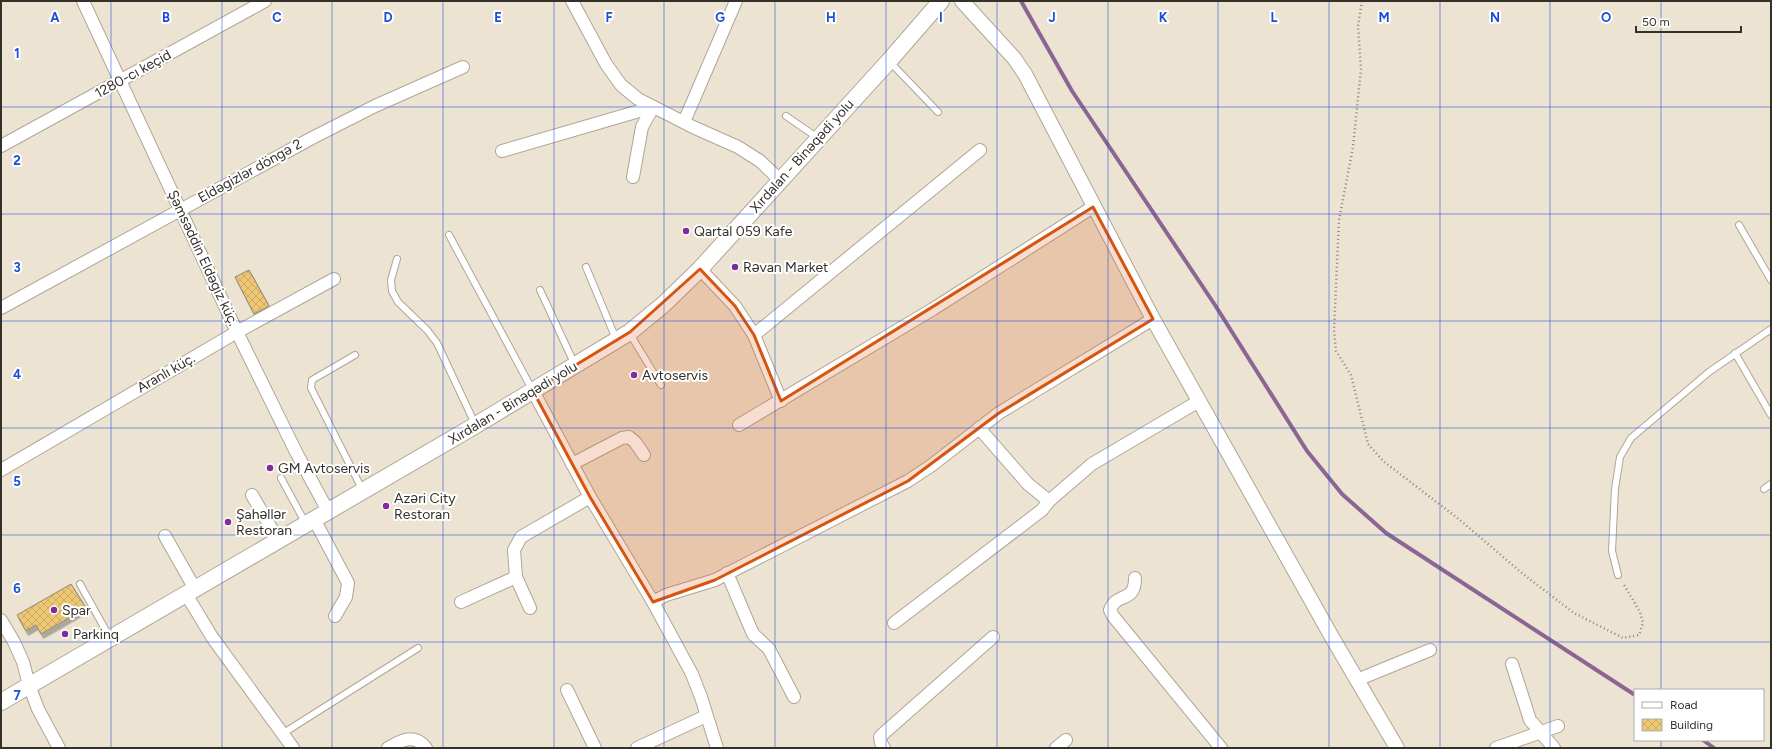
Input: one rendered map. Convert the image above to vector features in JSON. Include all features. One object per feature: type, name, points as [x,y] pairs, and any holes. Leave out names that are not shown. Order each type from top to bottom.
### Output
[{"type":"main road","name":"Xırdalan - Binəqədi yolu","points":[[1,702],[476,425],[576,366],[623,336],[664,304],[700,269],[889,61],[941,1]]},
{"type":"street","name":"Şəmsəddin Eldəgiz küç.","points":[[83,1],[237,332],[303,466],[316,518],[348,583],[346,597],[335,616]]},
{"type":"street","name":"1280-cı keçid","points":[[1,146],[266,1]]},
{"type":"street","points":[[572,1],[606,64],[621,85],[638,99],[738,147],[760,161],[780,180]]},
{"type":"street","points":[[684,122],[736,1]]},
{"type":"street","points":[[962,1],[1014,58],[1025,74],[1093,207],[1153,319],[1357,680],[1392,746]]},
{"type":"street","name":"Eldəgizlər döngə 2","points":[[1,308],[312,138],[375,106],[463,68]]},
{"type":"street","points":[[502,151],[653,106]]},
{"type":"street","points":[[634,177],[642,127],[653,106]]},
{"type":"street","points":[[754,335],[980,150]]},
{"type":"street","points":[[739,426],[932,309],[1093,207]]},
{"type":"street","points":[[700,269],[734,306],[754,335],[781,401]]},
{"type":"street","name":"Aranlı küç.","points":[[1,470],[237,332],[334,280]]},
{"type":"street","points":[[653,602],[666,595],[704,584],[908,481],[999,413],[1153,319]]},
{"type":"street","points":[[533,391],[590,497],[653,602],[692,674],[702,696],[706,716],[717,748]]},
{"type":"street","points":[[894,623],[1042,510],[1049,501],[1092,464],[1199,401]]},
{"type":"street","points":[[979,428],[1028,484],[1049,501]]},
{"type":"street","points":[[572,464],[622,438],[628,437],[635,442],[644,455]]},
{"type":"street","points":[[252,495],[278,540]]},
{"type":"street","points":[[530,608],[516,577],[514,550],[521,537],[590,497]]},
{"type":"street","points":[[165,536],[212,638],[292,748]]},
{"type":"street","points":[[727,573],[753,634],[769,649],[794,698]]},
{"type":"street","points":[[461,602],[516,577]]},
{"type":"street","points":[[1135,578],[1135,588],[1131,593],[1113,603],[1110,610],[1113,616],[1221,748]]},
{"type":"street","points":[[1,620],[14,642],[23,662],[29,685],[41,716],[60,748]]},
{"type":"street","points":[[884,748],[880,737],[993,638]]},
{"type":"street","points":[[1357,680],[1430,650]]},
{"type":"street","points":[[1512,664],[1530,720],[1554,748]]},
{"type":"street","points":[[567,690],[595,748]]},
{"type":"street","points":[[637,748],[706,716]]},
{"type":"street","points":[[1496,748],[1558,726]]},
{"type":"street","points":[[388,748],[401,740],[412,739],[422,743],[426,748]]},
{"type":"street","points":[[1056,748],[1066,740]]},
{"type":"lane","points":[[889,61],[938,112]]},
{"type":"lane","points":[[786,116],[818,138]]},
{"type":"lane","points":[[1739,225],[1771,280]]},
{"type":"lane","points":[[449,235],[533,391]]},
{"type":"lane","points":[[397,259],[391,280],[392,291],[398,302],[427,330],[437,343],[476,425]]},
{"type":"lane","points":[[586,267],[623,336],[661,385]]},
{"type":"lane","points":[[540,290],[576,366]]},
{"type":"lane","points":[[1618,575],[1612,550],[1615,489],[1620,457],[1631,438],[1709,372],[1771,329]]},
{"type":"lane","points":[[1735,353],[1771,415]]},
{"type":"lane","points":[[355,355],[312,380],[311,388],[363,491]]},
{"type":"lane","points":[[281,478],[316,518]]},
{"type":"lane","points":[[1764,489],[1771,484]]},
{"type":"lane","points":[[80,584],[110,638]]},
{"type":"lane","points":[[282,734],[418,648]]},
{"type":"path","points":[[1362,1],[1358,26],[1361,69],[1353,147],[1339,220],[1334,330],[1336,351],[1351,374],[1368,444],[1383,461],[1460,520],[1523,574],[1574,613],[1623,638],[1639,635],[1643,623],[1640,612],[1618,575]]},
{"type":"highlighted area","points":[[1093,207],[1153,319],[999,413],[908,481],[715,580],[653,602],[590,497],[533,391],[630,332],[700,269],[735,306],[754,335],[781,401]]},
{"type":"building","points":[[249,270],[269,306],[254,314],[235,277]]},
{"type":"building","points":[[71,584],[86,608],[41,634],[36,625],[26,631],[17,615]]},
{"type":"waterway","points":[[1021,1],[1072,91],[1215,305],[1307,451],[1342,494],[1386,533],[1634,694]]},
{"type":"waterway","points":[[1704,741],[1714,748]]},
{"type":"place","name":"Qartal 059 Kafe","points":[[686,231]]},
{"type":"place","name":"Rəvan Market","points":[[735,267]]},
{"type":"place","name":"Avtoservis","points":[[634,375]]},
{"type":"place","name":"GM Avtoservis","points":[[270,468]]},
{"type":"place","name":"Azəri City Restoran","points":[[386,506]]},
{"type":"place","name":"Şahəllər Restoran","points":[[228,522]]},
{"type":"place","name":"Spar","points":[[54,610]]},
{"type":"place","name":"Parkinq","points":[[65,634]]}]
